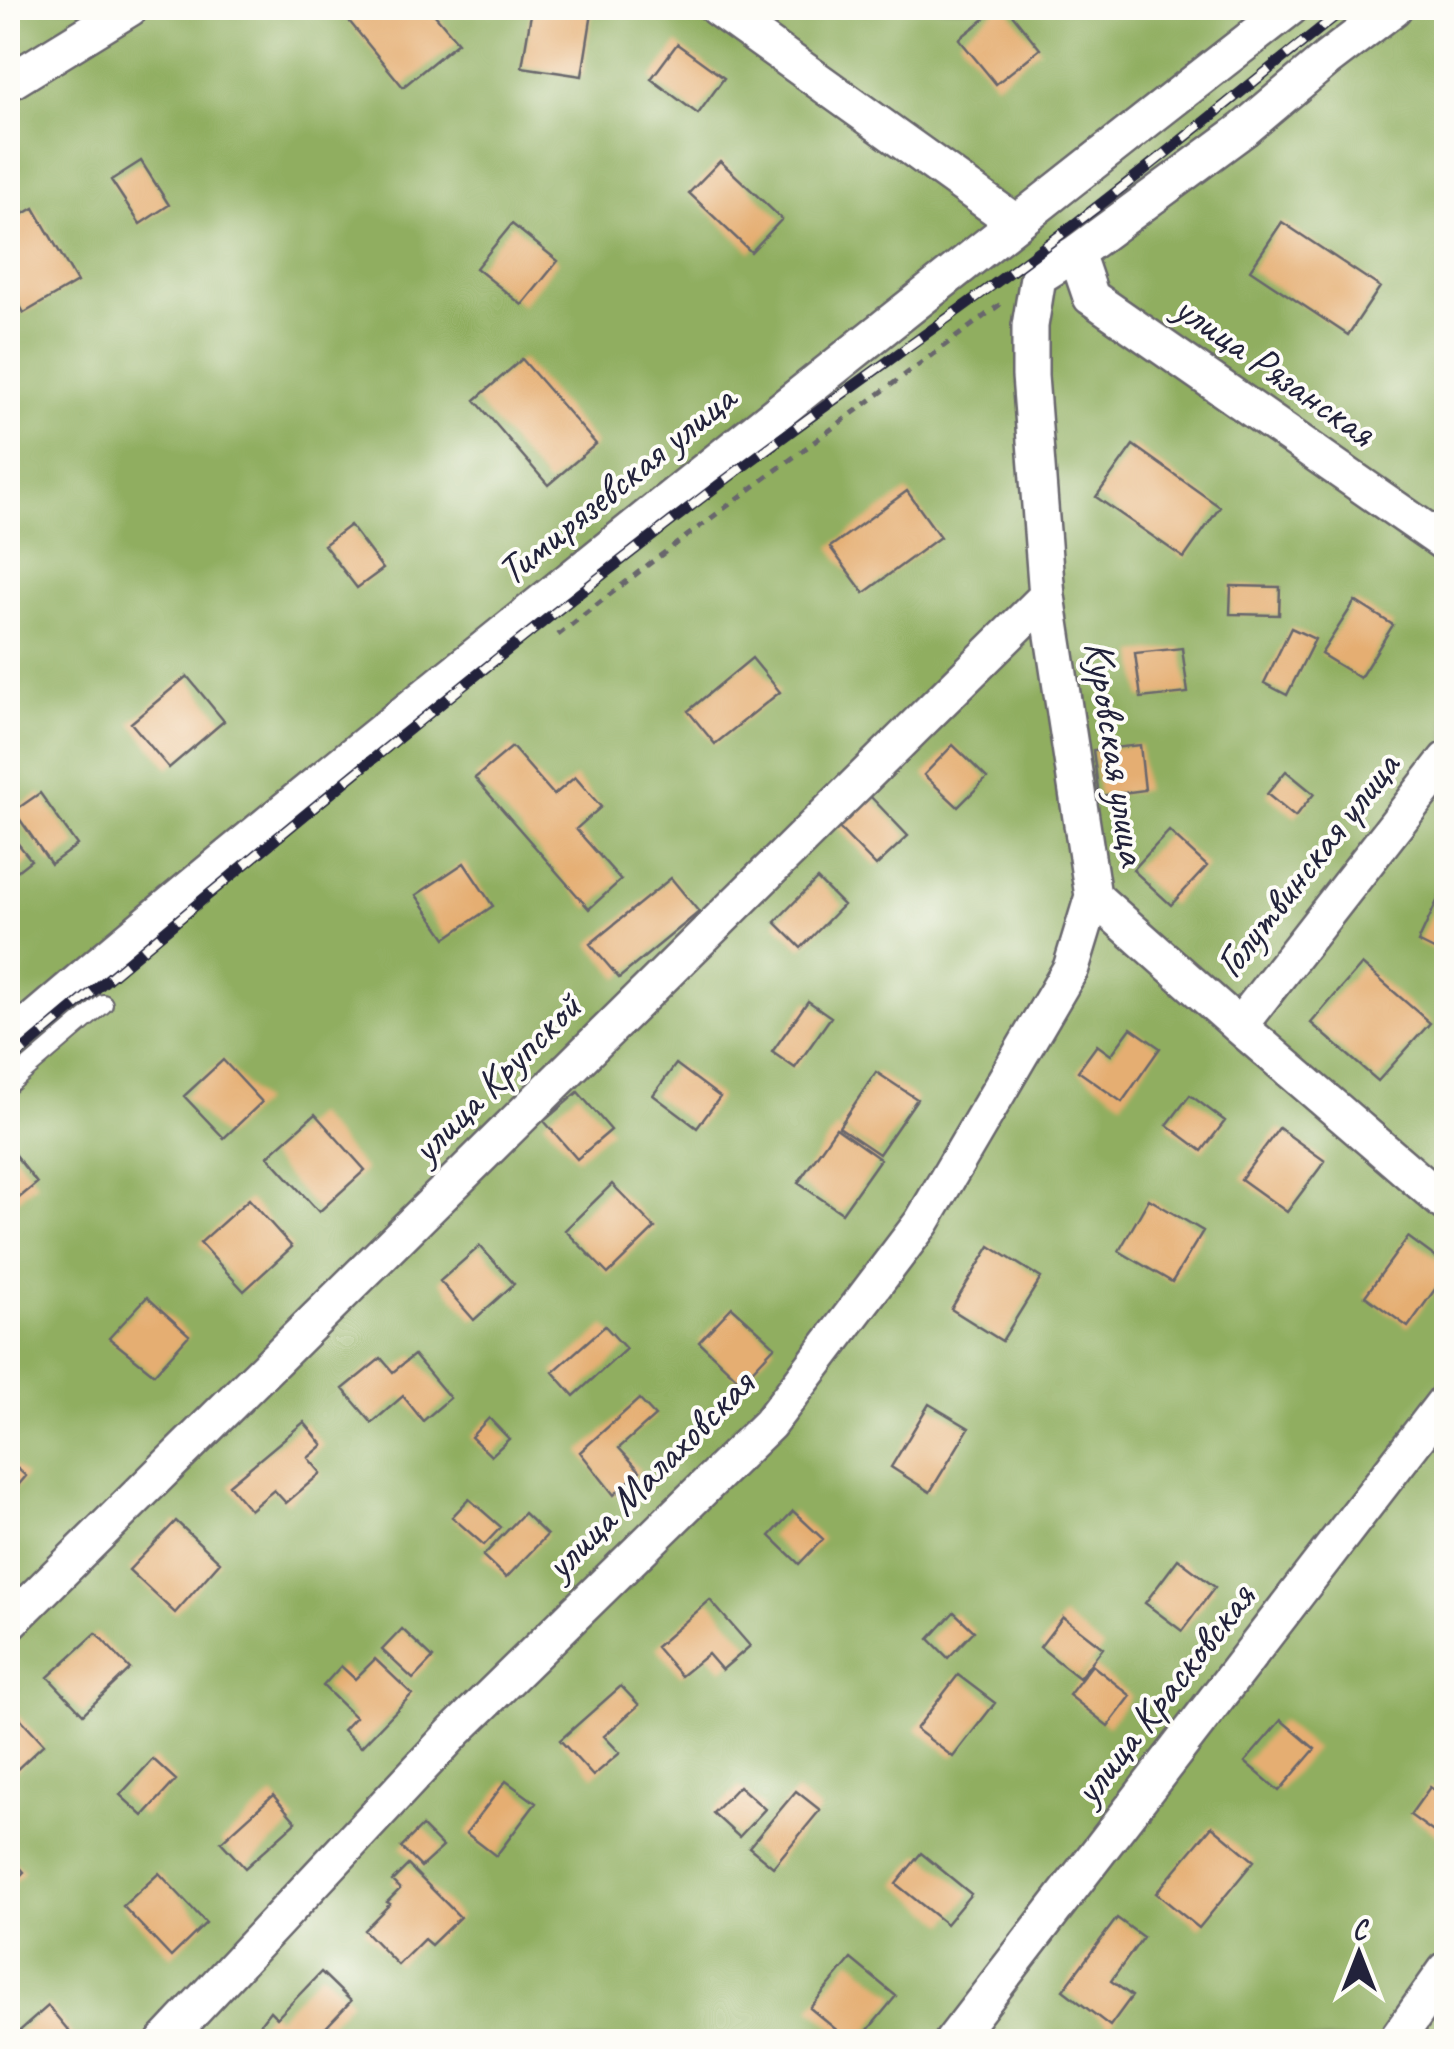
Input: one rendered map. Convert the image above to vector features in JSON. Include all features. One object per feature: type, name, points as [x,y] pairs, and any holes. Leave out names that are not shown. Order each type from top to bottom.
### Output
[{"type":"street","points":[[8,83],[130,8]]},
{"type":"street","points":[[717,8],[1015,222]]},
{"type":"street","name":"Тимирязевская улица","points":[[8,1042],[156,914],[1015,222],[1290,8]]},
{"type":"street","points":[[1038,277],[1244,129],[1394,8]]},
{"type":"street","name":"улица Рязанская","points":[[1076,253],[1091,296],[1446,544]]},
{"type":"street","name":"Куровская улица","points":[[1038,277],[1030,326],[1030,376],[1047,596],[1092,896],[1446,1204]]},
{"type":"street","name":"улица Крупской","points":[[8,1624],[1047,596]]},
{"type":"street","name":"Голутвинская улица","points":[[1239,1026],[1446,760]]},
{"type":"street","name":"улица Малаховская","points":[[164,2042],[455,1731],[769,1424],[922,1222],[1072,968],[1092,896]]},
{"type":"street","name":"улица Красковская","points":[[952,2042],[1436,1437],[1446,1400]]},
{"type":"street","points":[[1395,2042],[1446,1970]]},
{"type":"lane","points":[[8,1085],[104,1004]]},
{"type":"path","name":"Тимирязевская улица","points":[[555,637],[1038,277]]},
{"type":"green space","points":[[8,8],[1446,8],[1446,2041],[8,2041]]},
{"type":"building","points":[[365,8],[429,8],[458,42],[403,87],[349,21]]},
{"type":"building","points":[[532,8],[592,13],[582,76],[522,67]]},
{"type":"building","points":[[998,8],[1007,8],[1040,49],[996,84],[959,39]]},
{"type":"building","points":[[677,44],[724,78],[698,114],[651,79]]},
{"type":"building","points":[[141,161],[169,205],[140,224],[111,180]]},
{"type":"building","points":[[720,161],[782,219],[751,252],[689,193]]},
{"type":"building","points":[[34,208],[77,282],[24,313],[8,284],[8,223]]},
{"type":"building","points":[[1282,222],[1380,287],[1348,335],[1250,270]]},
{"type":"building","points":[[512,224],[558,261],[522,305],[476,268]]},
{"type":"building","points":[[522,359],[596,444],[548,485],[475,400]]},
{"type":"building","points":[[1133,445],[1220,507],[1184,558],[1096,497]]},
{"type":"building","points":[[907,491],[940,537],[864,593],[830,547]]},
{"type":"building","points":[[350,525],[383,569],[357,588],[324,545]]},
{"type":"building","points":[[1231,586],[1280,587],[1279,615],[1230,614]]},
{"type":"building","points":[[1355,601],[1393,625],[1360,678],[1321,654]]},
{"type":"building","points":[[1291,628],[1315,639],[1287,695],[1264,683]]},
{"type":"building","points":[[1182,648],[1188,693],[1141,698],[1135,653]]},
{"type":"building","points":[[752,658],[780,692],[715,744],[688,711]]},
{"type":"building","points":[[187,676],[224,721],[169,768],[131,723]]},
{"type":"building","points":[[953,745],[987,778],[958,807],[924,775]]},
{"type":"building","points":[[1140,745],[1145,790],[1099,796],[1093,750]]},
{"type":"building","points":[[512,747],[554,795],[575,777],[601,807],[576,829],[621,880],[589,909],[475,778]]},
{"type":"building","points":[[1286,771],[1314,794],[1295,817],[1267,794]]},
{"type":"building","points":[[40,793],[77,845],[51,864],[14,811]]},
{"type":"building","points":[[870,796],[908,836],[876,866],[838,827]]},
{"type":"building","points":[[8,831],[31,860],[8,878]]},
{"type":"building","points":[[1169,831],[1207,866],[1171,905],[1133,870]]},
{"type":"building","points":[[464,863],[493,906],[446,938],[416,895]]},
{"type":"building","points":[[671,878],[699,912],[619,978],[590,944]]},
{"type":"building","points":[[817,879],[843,905],[801,948],[775,922]]},
{"type":"building","points":[[1446,882],[1446,956],[1418,942]]},
{"type":"building","points":[[1362,964],[1430,1023],[1378,1081],[1311,1023]]},
{"type":"building","points":[[808,1001],[831,1017],[795,1068],[772,1052]]},
{"type":"building","points":[[1131,1028],[1160,1048],[1122,1102],[1078,1071],[1097,1045],[1111,1055]]},
{"type":"building","points":[[223,1060],[262,1102],[224,1138],[184,1096]]},
{"type":"building","points":[[676,1064],[720,1097],[697,1128],[653,1095]]},
{"type":"building","points":[[876,1072],[917,1099],[879,1154],[839,1127]]},
{"type":"building","points":[[578,1092],[611,1130],[577,1159],[544,1121]]},
{"type":"building","points":[[1190,1095],[1225,1121],[1202,1151],[1167,1125]]},
{"type":"building","points":[[315,1114],[365,1170],[319,1212],[268,1156]]},
{"type":"building","points":[[836,1128],[880,1159],[842,1213],[798,1183]]},
{"type":"building","points":[[1279,1128],[1325,1161],[1287,1212],[1241,1179]]},
{"type":"building","points":[[8,1146],[37,1183],[8,1207]]},
{"type":"building","points":[[612,1184],[655,1228],[608,1274],[565,1230]]},
{"type":"building","points":[[249,1199],[292,1247],[244,1291],[200,1243]]},
{"type":"building","points":[[1149,1199],[1203,1231],[1172,1282],[1119,1251]]},
{"type":"building","points":[[1408,1237],[1446,1265],[1446,1274],[1408,1327],[1365,1296]]},
{"type":"building","points":[[480,1246],[514,1284],[474,1320],[440,1281]]},
{"type":"building","points":[[990,1246],[1041,1278],[1002,1341],[951,1309]]},
{"type":"building","points":[[147,1297],[189,1335],[154,1374],[109,1338]]},
{"type":"building","points":[[732,1307],[775,1346],[741,1382],[699,1342]]},
{"type":"building","points":[[605,1326],[626,1349],[574,1396],[553,1372]]},
{"type":"building","points":[[414,1355],[450,1398],[423,1421],[403,1396],[372,1423],[343,1389],[381,1358],[393,1372]]},
{"type":"building","points":[[639,1399],[655,1416],[619,1448],[640,1471],[614,1495],[580,1452]]},
{"type":"building","points":[[929,1404],[969,1428],[930,1492],[891,1467]]},
{"type":"building","points":[[489,1418],[509,1439],[491,1456],[471,1437]]},
{"type":"building","points":[[304,1422],[323,1445],[308,1458],[321,1473],[286,1503],[274,1490],[250,1510],[229,1485]]},
{"type":"building","points":[[8,1460],[26,1476],[8,1497]]},
{"type":"building","points":[[469,1499],[501,1527],[484,1545],[452,1517]]},
{"type":"building","points":[[793,1511],[823,1539],[799,1564],[770,1536]]},
{"type":"building","points":[[524,1513],[547,1535],[506,1578],[483,1556]]},
{"type":"building","points":[[176,1521],[220,1562],[175,1613],[129,1570]]},
{"type":"building","points":[[1178,1559],[1215,1587],[1182,1631],[1145,1603]]},
{"type":"building","points":[[710,1600],[750,1646],[722,1670],[708,1654],[681,1676],[656,1647]]},
{"type":"building","points":[[954,1612],[974,1631],[948,1658],[929,1639]]},
{"type":"building","points":[[1063,1617],[1103,1648],[1079,1678],[1040,1647]]},
{"type":"building","points":[[402,1629],[433,1658],[413,1679],[382,1650]]},
{"type":"building","points":[[96,1633],[130,1669],[83,1714],[48,1677]]},
{"type":"building","points":[[375,1659],[412,1694],[361,1747],[343,1730],[355,1717],[323,1686],[341,1666],[355,1679]]},
{"type":"building","points":[[1092,1665],[1131,1696],[1108,1726],[1069,1695]]},
{"type":"building","points":[[958,1675],[995,1703],[953,1757],[916,1729]]},
{"type":"building","points":[[621,1686],[639,1705],[604,1736],[620,1753],[593,1776],[560,1740]]},
{"type":"building","points":[[8,1705],[44,1744],[12,1774],[8,1769]]},
{"type":"building","points":[[1281,1720],[1315,1749],[1279,1791],[1245,1762]]},
{"type":"building","points":[[153,1759],[176,1780],[143,1816],[120,1795]]},
{"type":"building","points":[[506,1781],[536,1803],[496,1856],[466,1833]]},
{"type":"building","points":[[739,1786],[765,1809],[739,1837],[713,1813]]},
{"type":"building","points":[[1430,1787],[1446,1798],[1446,1841],[1410,1815]]},
{"type":"building","points":[[796,1791],[820,1810],[773,1867],[749,1847]]},
{"type":"building","points":[[273,1795],[296,1822],[245,1868],[221,1842]]},
{"type":"building","points":[[422,1826],[443,1847],[421,1867],[401,1847]]},
{"type":"building","points":[[1212,1826],[1254,1861],[1199,1928],[1156,1893]]},
{"type":"building","points":[[921,1853],[971,1894],[946,1924],[896,1884]]},
{"type":"building","points":[[8,1854],[24,1872],[8,1888]]},
{"type":"building","points":[[408,1865],[460,1917],[431,1945],[424,1939],[398,1965],[364,1930],[390,1904],[387,1902],[400,1889],[392,1881]]},
{"type":"building","points":[[159,1873],[206,1923],[171,1957],[123,1906]]},
{"type":"building","points":[[1117,1918],[1143,1937],[1111,1981],[1132,1996],[1110,2026],[1063,1990]]},
{"type":"building","points":[[851,1959],[896,1996],[858,2042],[851,2042],[810,2008]]},
{"type":"building","points":[[321,1972],[351,2001],[312,2042],[270,2042],[256,2029],[270,2011],[277,2018]]},
{"type":"building","points":[[48,2006],[78,2042],[8,2042],[8,2041]]},
{"type":"railway","points":[[8,1063],[357,772],[622,559],[1082,218],[1346,8]]}]
